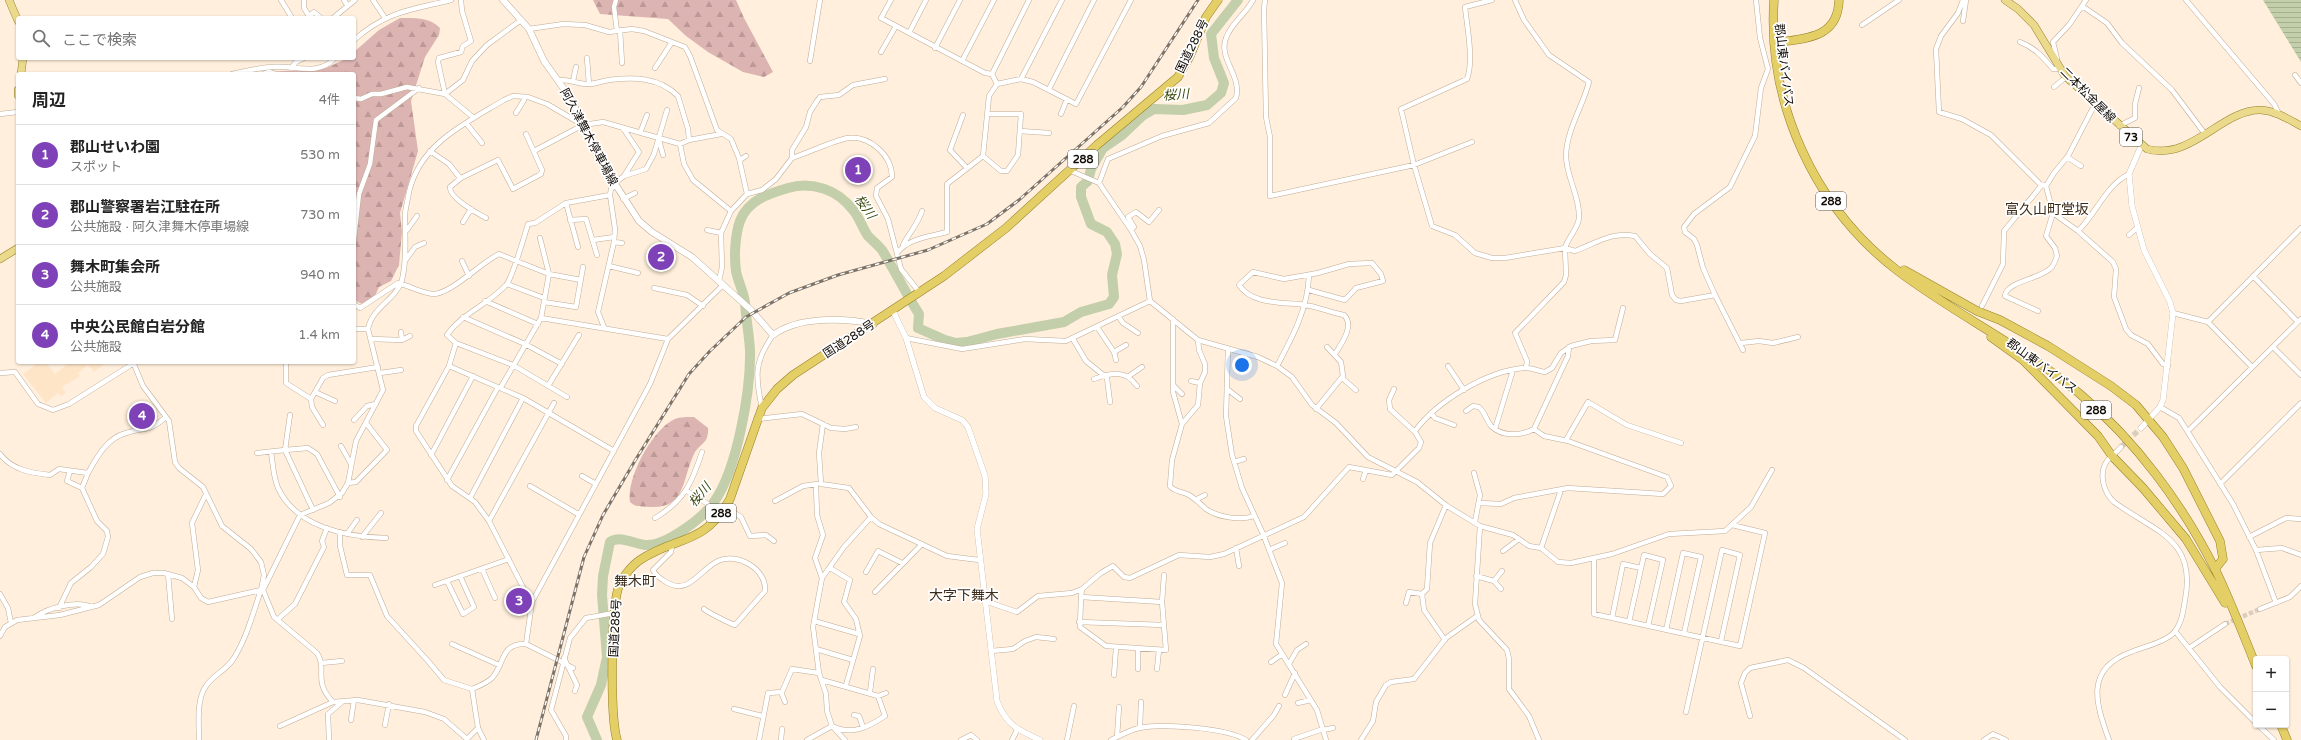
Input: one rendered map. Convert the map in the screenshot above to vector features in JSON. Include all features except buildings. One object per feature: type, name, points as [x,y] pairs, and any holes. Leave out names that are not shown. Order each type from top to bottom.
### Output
[{"type":"highway","name":"国道288号","points":[[617,740],[613,698],[611,613],[619,586],[630,570],[640,560],[699,534],[716,514],[726,507],[762,408],[777,390],[793,375],[874,324],[919,293],[1006,228],[1071,171],[1097,145],[1178,76],[1190,56],[1206,17],[1218,0]]},
{"type":"highway","name":"郡山東バイパス","points":[[1774,0],[1782,90],[1793,130],[1812,171],[1832,202],[1861,238],[1886,261],[1900,272],[2013,345],[2080,394],[2125,438],[2167,490],[2185,516],[2215,569],[2253,659]]},
{"type":"highway","name":"郡山東バイパス","points":[[1777,43],[1779,0]]},
{"type":"highway","points":[[1777,43],[1805,40],[1821,33],[1833,20],[1839,0]]},
{"type":"highway","points":[[1886,261],[2055,350],[2111,386],[2136,405],[2149,420],[2183,468],[2220,541],[2223,559],[2215,569]]},
{"type":"highway","points":[[1900,272],[1926,295],[2023,360],[2098,436],[2112,456],[2143,488],[2186,539],[2236,620]]},
{"type":"highway","points":[[2281,728],[2287,740]]},
{"type":"main road","points":[[9,0],[16,16]]},
{"type":"main road","name":"阿久津舞木停車場線","points":[[503,0],[510,10],[522,20],[528,29],[544,61],[571,99],[614,185],[644,227],[692,257],[751,310],[773,335]]},
{"type":"main road","name":"二本松金屋線","points":[[2008,1],[2034,25],[2066,77],[2141,146],[2155,151],[2171,151],[2248,112],[2263,110],[2279,114],[2301,126]]},
{"type":"main road","points":[[20,72],[23,60]]},
{"type":"main road","points":[[0,259],[16,249]]},
{"type":"main road","points":[[773,335],[790,325],[806,323],[845,321],[874,324]]},
{"type":"street","points":[[281,0],[291,16]]},
{"type":"street","points":[[304,0],[304,8],[308,16]]},
{"type":"street","points":[[344,0],[347,5]]},
{"type":"street","points":[[335,16],[355,0]]},
{"type":"street","points":[[373,0],[385,18]]},
{"type":"street","points":[[356,38],[364,31],[385,18],[400,11],[451,0]]},
{"type":"street","points":[[445,94],[438,62],[439,58],[461,52],[463,46],[471,41],[462,11],[461,0]]},
{"type":"street","points":[[616,0],[614,8],[622,63]]},
{"type":"street","points":[[810,61],[820,0]]},
{"type":"street","points":[[891,0],[881,18],[935,48],[985,73],[992,74]]},
{"type":"street","points":[[909,33],[926,0]]},
{"type":"street","points":[[935,48],[960,0]]},
{"type":"street","points":[[962,61],[994,0]]},
{"type":"street","points":[[992,74],[1029,0]]},
{"type":"street","points":[[1021,79],[1062,0]]},
{"type":"street","points":[[1049,89],[1094,0]]},
{"type":"street","points":[[903,245],[947,232],[947,184],[983,156],[989,96],[997,84],[1021,79],[1049,89],[1076,104],[1131,0]]},
{"type":"street","points":[[1097,182],[1108,159],[1162,136],[1210,123],[1230,105],[1236,98],[1237,83],[1225,54],[1224,43],[1229,31],[1248,10],[1253,0]]},
{"type":"street","points":[[1266,0],[1264,8],[1265,84],[1266,117],[1270,137],[1270,196],[1414,165],[1472,142]]},
{"type":"street","points":[[1492,0],[1466,7],[1470,72],[1467,79],[1401,109],[1414,165],[1432,226],[1455,235],[1475,253],[1505,258],[1565,248],[1574,251],[1604,238],[1624,235],[1635,236],[1650,254],[1667,268],[1672,295],[1676,300],[1681,301],[1715,294]]},
{"type":"street","points":[[1515,0],[1524,20],[1549,55],[1567,69],[1589,82],[1569,138],[1567,149],[1568,175],[1579,216],[1578,224],[1569,236],[1565,248],[1566,275],[1564,282],[1515,333],[1527,361],[1526,368]]},
{"type":"street","points":[[1743,350],[1715,294],[1704,268],[1697,245],[1694,239],[1685,232],[1684,227],[1694,214],[1730,187],[1755,136],[1761,88],[1768,69],[1760,38],[1756,0]]},
{"type":"street","points":[[1862,25],[1899,0]]},
{"type":"street","points":[[1963,21],[1964,0]]},
{"type":"street","points":[[1964,0],[1958,13],[1941,36],[1936,49],[1939,112],[1962,120],[1991,135],[2012,158],[2044,185],[2052,213],[2046,236],[2055,248],[2057,256],[2052,268],[2045,273],[2008,288],[2005,293],[2005,296],[2038,311]]},
{"type":"street","points":[[2056,63],[2052,42],[2069,25],[2086,0]]},
{"type":"street","points":[[2186,0],[2274,104],[2279,114]]},
{"type":"street","points":[[2082,6],[2100,16],[2122,43],[2172,90],[2206,134]]},
{"type":"street","points":[[309,16],[314,12],[317,12],[320,16]]},
{"type":"street","points":[[445,94],[463,80],[472,61],[487,45],[522,20]]},
{"type":"street","points":[[528,29],[563,24],[585,25],[609,32],[632,29],[644,31],[688,50],[704,99],[717,130],[721,134],[731,139],[740,160],[747,194]]},
{"type":"street","points":[[882,52],[896,26]]},
{"type":"street","points":[[655,68],[672,42]]},
{"type":"street","points":[[2020,42],[2030,46],[2042,56],[2053,69],[2061,69]]},
{"type":"street","points":[[587,58],[589,84]]},
{"type":"street","points":[[291,68],[300,60]]},
{"type":"street","points":[[241,72],[277,67],[318,68],[329,64],[333,60]]},
{"type":"street","points":[[573,81],[576,67]]},
{"type":"street","points":[[254,69],[258,72]]},
{"type":"street","points":[[992,74],[997,84]]},
{"type":"street","points":[[2295,75],[2301,83]]},
{"type":"street","points":[[2054,87],[2066,77]]},
{"type":"street","points":[[558,80],[589,84],[643,78],[661,85],[678,96],[688,129],[689,140]]},
{"type":"street","points":[[792,158],[792,150],[806,127],[812,107],[820,98],[839,94],[853,85],[885,79]]},
{"type":"street","points":[[356,98],[362,99],[372,94],[381,94],[407,87],[419,88],[445,94],[474,118]]},
{"type":"street","points":[[356,220],[359,194],[370,164],[376,120],[419,88]]},
{"type":"street","points":[[2119,126],[2135,118],[2134,104],[2139,88]]},
{"type":"street","points":[[199,740],[199,712],[205,686],[228,667],[245,638],[262,590],[300,515],[340,497],[348,483],[356,441],[383,388],[368,329],[372,317],[393,295],[400,283],[405,261],[407,230],[405,216],[414,175],[430,151],[447,135],[509,98],[521,95],[547,104],[583,125]]},
{"type":"street","points":[[1061,114],[1068,99]]},
{"type":"street","points":[[516,113],[524,100]]},
{"type":"street","points":[[1982,306],[2004,264],[2004,231],[2067,157],[2095,104]]},
{"type":"street","points":[[624,176],[646,169],[659,139],[667,110]]},
{"type":"street","points":[[0,114],[16,112]]},
{"type":"street","points":[[983,156],[1001,171],[1007,171],[1018,154],[1022,114],[988,114]]},
{"type":"street","points":[[640,133],[647,115]]},
{"type":"street","points":[[963,115],[950,150],[966,168]]},
{"type":"street","points":[[534,151],[583,125],[603,122],[680,144],[689,140],[721,134]]},
{"type":"street","points":[[466,123],[482,143]]},
{"type":"street","points":[[604,327],[598,312],[614,240],[615,229],[610,195],[611,189],[624,176],[639,152],[623,128]]},
{"type":"street","points":[[1020,131],[1049,133]]},
{"type":"street","points":[[486,218],[471,209],[450,190],[450,186],[460,178],[498,160],[513,189],[542,172],[526,134]]},
{"type":"street","points":[[526,644],[532,602],[578,514],[596,484],[650,384],[668,339],[703,306],[721,283],[721,233],[731,211],[747,194],[762,190],[771,184],[792,158],[851,138],[872,144],[882,151],[889,163],[892,177],[878,186],[875,194],[888,218],[901,269],[919,293]]},
{"type":"street","points":[[659,139],[663,155]]},
{"type":"street","points":[[680,144],[684,164],[693,180],[731,211]]},
{"type":"street","points":[[2078,231],[2094,214],[2114,185],[2128,174],[2141,146]]},
{"type":"street","points":[[430,151],[450,164],[460,178]]},
{"type":"street","points":[[740,160],[746,156]]},
{"type":"street","points":[[2067,157],[2081,166]]},
{"type":"street","points":[[1071,171],[1097,182],[1131,230],[1140,246],[1144,260],[1150,301],[1198,340],[1258,357],[1277,366],[1292,377],[1316,408],[1336,423],[1368,457],[1417,482],[1446,505],[1480,526],[1513,535],[1529,546],[1542,548],[1558,562],[1565,563],[1594,558],[1627,549],[1669,534],[1702,531],[1721,532],[1732,525],[1751,507],[1772,470]]},
{"type":"street","points":[[2128,174],[2137,228],[2147,257],[2170,302],[2173,313],[2165,392],[2160,407],[2141,428]]},
{"type":"street","points":[[623,199],[635,193]]},
{"type":"street","points":[[567,397],[513,365],[456,343],[447,336],[463,317],[507,284],[515,260],[522,247],[528,224],[535,223],[566,204],[610,195]]},
{"type":"street","points":[[566,204],[578,247]]},
{"type":"street","points":[[463,222],[471,209]]},
{"type":"street","points":[[1131,230],[1134,228],[1128,217],[1136,212],[1149,222],[1159,210]]},
{"type":"street","points":[[897,253],[911,229],[920,220],[922,211]]},
{"type":"street","points":[[2052,213],[2078,231],[2115,264],[2114,297],[2126,329],[2132,336],[2152,348],[2163,364],[2168,366]]},
{"type":"street","points":[[407,230],[417,216]]},
{"type":"street","points":[[570,220],[585,218],[597,255]]},
{"type":"street","points":[[2129,236],[2137,228]]},
{"type":"street","points":[[2208,322],[2301,228]]},
{"type":"street","points":[[707,230],[721,233]]},
{"type":"street","points":[[447,480],[497,389],[501,387],[541,318],[549,274],[540,238]]},
{"type":"street","points":[[593,240],[614,240],[622,244]]},
{"type":"street","points":[[405,261],[415,247],[424,242]]},
{"type":"street","points":[[356,307],[360,308],[391,286],[400,283],[415,290],[436,294],[469,276],[497,254],[549,274],[581,280]]},
{"type":"street","points":[[462,261],[469,276]]},
{"type":"street","points":[[1309,290],[1345,300],[1356,288],[1383,281],[1378,270],[1371,263],[1349,264],[1309,275],[1284,279],[1264,276],[1256,272],[1240,285],[1248,294],[1284,304],[1306,305],[1346,317],[1347,330],[1335,354]]},
{"type":"street","points":[[609,266],[638,273]]},
{"type":"street","points":[[507,284],[544,300],[576,307],[583,267]]},
{"type":"street","points":[[1277,366],[1293,336],[1306,305],[1309,290],[1309,275]]},
{"type":"street","points":[[2188,431],[2300,321],[2253,276]]},
{"type":"street","points":[[654,288],[688,295],[703,306]]},
{"type":"street","points":[[485,301],[538,324]]},
{"type":"street","points":[[906,338],[962,349],[1025,339],[1050,341],[1073,339],[1150,301]]},
{"type":"street","points":[[1415,431],[1431,413],[1464,390],[1488,377],[1526,368],[1545,372],[1552,368],[1562,353],[1569,347],[1591,341],[1615,340],[1623,308]]},
{"type":"street","points":[[896,309],[924,397],[935,408],[965,424],[971,431],[979,454],[986,487],[977,529],[979,560],[997,701],[1000,710],[1017,730],[1040,740]]},
{"type":"street","points":[[2173,313],[2208,322],[2252,367]]},
{"type":"street","points":[[1118,316],[1123,323],[1138,333]]},
{"type":"street","points":[[463,317],[525,344],[562,364]]},
{"type":"street","points":[[541,318],[604,327],[668,339]]},
{"type":"street","points":[[1173,319],[1173,392],[1182,424],[1178,444],[1172,460],[1170,486],[1174,490],[1185,493],[1197,499],[1210,512],[1247,518],[1254,516]]},
{"type":"street","points":[[1097,327],[1114,352],[1116,360]]},
{"type":"street","points":[[356,329],[368,329]]},
{"type":"street","points":[[401,332],[402,340]]},
{"type":"street","points":[[548,386],[579,335]]},
{"type":"street","points":[[762,408],[756,370],[761,355],[773,335]]},
{"type":"street","points":[[371,339],[402,340],[410,336]]},
{"type":"street","points":[[1741,344],[1759,341],[1773,343],[1798,337]]},
{"type":"street","points":[[1073,339],[1086,361],[1105,375],[1108,382],[1110,402]]},
{"type":"street","points":[[1182,424],[1198,405],[1200,383],[1205,368],[1199,350],[1198,340]]},
{"type":"street","points":[[456,343],[449,366],[416,426],[416,431],[447,480],[452,486],[470,498],[489,521],[529,599],[532,602]]},
{"type":"street","points":[[1114,352],[1126,345]]},
{"type":"street","points":[[1466,410],[1473,406],[1479,407],[1495,429],[1504,434],[1523,433],[1534,429],[1568,356],[1569,347]]},
{"type":"street","points":[[2273,347],[2301,374]]},
{"type":"street","points":[[1316,408],[1342,378],[1342,366],[1335,354],[1327,348]]},
{"type":"street","points":[[1228,349],[1226,416],[1234,462],[1242,488],[1263,534],[1282,583],[1276,636],[1281,655],[1295,673],[1317,710],[1326,740]]},
{"type":"street","points":[[0,373],[15,372],[38,404],[53,410],[69,404],[131,364]]},
{"type":"street","points":[[133,364],[143,386],[166,417],[170,425],[172,456],[175,462],[179,468],[203,487],[222,526],[251,549],[261,562],[264,574],[262,590],[272,614],[277,620],[311,646],[320,656],[322,687],[333,702]]},
{"type":"street","points":[[286,364],[286,383],[311,399]]},
{"type":"street","points":[[449,366],[501,387],[523,398],[614,451]]},
{"type":"street","points":[[1448,366],[1464,390]]},
{"type":"street","points":[[323,425],[312,407],[311,399],[323,378],[328,375],[378,367]]},
{"type":"street","points":[[1129,376],[1142,368]]},
{"type":"street","points":[[380,373],[401,370]]},
{"type":"street","points":[[1495,429],[1513,370]]},
{"type":"street","points":[[1094,379],[1105,375],[1118,374],[1129,376],[1137,386]]},
{"type":"street","points":[[431,455],[473,376]]},
{"type":"street","points":[[1342,378],[1356,390]]},
{"type":"street","points":[[1191,381],[1200,383]]},
{"type":"street","points":[[1173,385],[1182,394]]},
{"type":"street","points":[[1227,389],[1240,399]]},
{"type":"street","points":[[985,601],[1017,612],[1038,596],[1072,593],[1082,589],[1101,573],[1113,566],[1124,577],[1130,578],[1179,555],[1210,557],[1236,548],[1304,516],[1349,467],[1387,476],[1392,475],[1421,444],[1421,439],[1415,431],[1390,409],[1389,400],[1394,389]]},
{"type":"street","points":[[316,392],[335,401]]},
{"type":"street","points":[[470,498],[523,398]]},
{"type":"street","points":[[1566,440],[1588,402],[1627,425],[1681,443]]},
{"type":"street","points":[[489,521],[554,403]]},
{"type":"street","points":[[2220,484],[2301,403]]},
{"type":"street","points":[[354,420],[367,406],[376,404]]},
{"type":"street","points":[[2160,407],[2177,416],[2188,431],[2220,484],[2256,550],[2276,603]]},
{"type":"street","points":[[1431,413],[1435,418],[1454,426]]},
{"type":"street","points":[[758,419],[802,414],[836,429],[856,427]]},
{"type":"street","points":[[290,415],[285,450],[313,510]]},
{"type":"street","points":[[82,488],[88,473],[99,454],[111,441],[126,433],[154,427],[166,417]]},
{"type":"street","points":[[348,483],[356,482],[388,450],[366,423]]},
{"type":"street","points":[[822,578],[815,558],[823,536],[817,515],[819,453],[823,424]]},
{"type":"street","points":[[1480,503],[1501,504],[1514,498],[1582,488],[1653,495],[1663,494],[1671,486],[1667,477],[1566,440],[1544,436],[1534,429]]},
{"type":"street","points":[[342,446],[351,464]]},
{"type":"street","points":[[2109,740],[2097,706],[2096,694],[2102,674],[2115,660],[2126,653],[2163,640],[2175,631],[2183,614],[2189,577],[2184,558],[2180,550],[2169,539],[2110,498],[2104,486],[2103,472],[2107,461],[2121,447]]},
{"type":"street","points":[[257,453],[308,448],[317,454],[340,497]]},
{"type":"street","points":[[271,452],[278,486],[283,496],[300,515],[327,528],[347,534],[362,537],[386,538]]},
{"type":"street","points":[[655,518],[667,510],[687,491],[702,452]]},
{"type":"street","points":[[0,454],[8,464],[33,472],[50,475],[59,469],[88,473]]},
{"type":"street","points":[[1234,462],[1244,459]]},
{"type":"street","points":[[1363,479],[1366,470]]},
{"type":"street","points":[[58,608],[71,583],[91,567],[103,554],[108,537],[107,531],[97,521],[82,488],[67,480],[70,471]]},
{"type":"street","points":[[1474,473],[1480,495],[1480,503],[1475,522]]},
{"type":"street","points":[[582,476],[596,484]]},
{"type":"street","points":[[775,501],[803,486],[818,484],[849,488],[871,518],[879,524],[947,556],[979,560]]},
{"type":"street","points":[[530,486],[578,514]]},
{"type":"street","points":[[1542,548],[1561,490]]},
{"type":"street","points":[[687,491],[708,504],[716,514]]},
{"type":"street","points":[[194,587],[198,570],[192,523],[206,494]]},
{"type":"street","points":[[1197,499],[1205,495]]},
{"type":"street","points":[[1422,594],[1427,589],[1430,543],[1446,505]]},
{"type":"street","points":[[726,507],[741,517],[750,536],[766,535],[774,541]]},
{"type":"street","points":[[362,537],[381,513]]},
{"type":"street","points":[[845,740],[832,726],[827,711],[826,694],[819,673],[813,634],[814,620],[822,578],[844,547],[871,518]]},
{"type":"street","points":[[2249,537],[2286,518],[2301,519]]},
{"type":"street","points":[[347,534],[357,520]]},
{"type":"street","points":[[1594,558],[1594,614],[1740,646],[1765,533],[1732,525]]},
{"type":"street","points":[[1480,526],[1476,576],[1477,616],[1484,627],[1507,650],[1509,659],[1509,690],[1529,716],[1539,740]]},
{"type":"street","points":[[277,620],[297,599],[324,547],[322,541],[327,528]]},
{"type":"street","points":[[340,532],[340,546],[347,575],[371,576],[387,616],[444,680],[472,689],[492,678],[506,652],[514,645],[526,644],[563,660],[577,686],[575,692]]},
{"type":"street","points":[[1503,551],[1519,539]]},
{"type":"street","points":[[1269,550],[1285,543]]},
{"type":"street","points":[[875,592],[922,544]]},
{"type":"street","points":[[672,546],[671,552],[653,570],[659,578],[676,587],[686,586],[719,561],[727,559],[751,564],[756,569],[763,581],[765,591],[735,625],[721,617],[713,616],[704,609]]},
{"type":"street","points":[[1236,548],[1240,566]]},
{"type":"street","points":[[2256,550],[2277,548],[2301,555]]},
{"type":"street","points":[[1686,712],[1722,550],[1740,555],[1721,641]]},
{"type":"street","points":[[866,572],[878,551],[902,564]]},
{"type":"street","points":[[1666,630],[1683,553],[1701,557],[1684,633]]},
{"type":"street","points":[[1629,622],[1644,555],[1663,560],[1648,626]]},
{"type":"street","points":[[435,585],[509,559]]},
{"type":"street","points":[[1612,618],[1623,564],[1641,568]]},
{"type":"street","points":[[830,568],[850,580],[844,602],[856,619],[860,634],[846,686]]},
{"type":"street","points":[[482,569],[495,598]]},
{"type":"street","points":[[1494,581],[1502,571]]},
{"type":"street","points":[[0,636],[11,623],[35,617],[60,615],[92,607],[109,600],[148,574],[168,574],[182,578],[194,587],[201,598],[208,602],[216,602],[262,590]]},
{"type":"street","points":[[168,574],[172,619]]},
{"type":"street","points":[[1082,589],[1079,622],[1080,627],[1106,646],[1116,648],[1166,650],[1162,602],[1164,575]]},
{"type":"street","points":[[447,581],[463,614],[474,606],[460,576]]},
{"type":"street","points":[[1476,576],[1494,581],[1501,589]]},
{"type":"street","points":[[2260,609],[2290,597],[2301,586]]},
{"type":"street","points":[[1406,603],[1408,592],[1422,594]]},
{"type":"street","points":[[0,594],[8,608],[11,623]]},
{"type":"street","points":[[1422,594],[1424,610],[1445,640]]},
{"type":"street","points":[[1081,597],[1162,602]]},
{"type":"street","points":[[35,617],[41,613],[58,608],[82,604],[92,607]]},
{"type":"street","points":[[566,740],[566,736],[551,710],[570,638],[586,618],[611,613]]},
{"type":"street","points":[[1361,740],[1373,721],[1376,702],[1386,685],[1391,682],[1414,679],[1445,640],[1457,629],[1477,616]]},
{"type":"street","points":[[814,620],[860,634]]},
{"type":"street","points":[[1079,622],[1164,625]]},
{"type":"street","points":[[2189,648],[2225,624]]},
{"type":"street","points":[[2175,631],[2220,687],[2253,720]]},
{"type":"street","points":[[991,651],[1013,649],[1025,641],[1036,637],[1054,639]]},
{"type":"street","points":[[452,644],[499,665]]},
{"type":"street","points":[[1289,664],[1297,650],[1306,644]]},
{"type":"street","points":[[1114,675],[1116,648]]},
{"type":"street","points":[[816,649],[853,660]]},
{"type":"street","points":[[1138,649],[1138,668]]},
{"type":"street","points":[[1157,669],[1158,650]]},
{"type":"street","points":[[1272,662],[1281,655]]},
{"type":"street","points":[[1750,716],[1741,683],[1745,673],[1755,666],[1788,660],[1804,668],[1905,740]]},
{"type":"street","points":[[321,663],[342,661]]},
{"type":"street","points":[[567,665],[573,668]]},
{"type":"street","points":[[785,702],[781,692],[792,669],[819,673]]},
{"type":"street","points":[[870,692],[873,669]]},
{"type":"street","points":[[1285,694],[1295,673]]},
{"type":"street","points":[[822,680],[870,692],[878,696],[885,716],[863,727],[844,731],[832,726]]},
{"type":"street","points":[[472,689],[478,728],[484,740]]},
{"type":"street","points":[[759,740],[762,716],[768,693],[781,692]]},
{"type":"street","points":[[878,696],[886,693]]},
{"type":"street","points":[[280,726],[333,702],[354,700],[416,708],[440,717],[466,740],[478,728]]},
{"type":"street","points":[[352,720],[354,700]]},
{"type":"street","points":[[1298,703],[1311,700]]},
{"type":"street","points":[[329,740],[328,714],[343,701]]},
{"type":"street","points":[[1140,728],[1141,702]]},
{"type":"street","points":[[385,725],[389,704]]},
{"type":"street","points":[[1067,740],[1074,706]]},
{"type":"street","points":[[1252,740],[1274,715],[1279,706]]},
{"type":"street","points":[[1117,737],[1119,707]]},
{"type":"street","points":[[734,709],[762,716]]},
{"type":"street","points":[[854,715],[859,716],[863,727]]},
{"type":"street","points":[[807,740],[832,726]]},
{"type":"street","points":[[1111,740],[1140,728],[1214,730],[1238,735],[1246,740]]},
{"type":"street","points":[[1294,739],[1334,728]]},
{"type":"street","points":[[2261,728],[2274,740]]},
{"type":"street","points":[[781,740],[782,729]]},
{"type":"street","points":[[1012,740],[1017,730]]},
{"type":"street","points":[[1984,740],[1994,734],[2006,740]]},
{"type":"street","points":[[961,740],[971,735],[977,740]]},
{"type":"shaded area","points":[[2263,0],[2301,0],[2301,62]]},
{"type":"shaded area","points":[[36,364],[48,364],[55,374],[68,364],[103,365],[94,372],[88,365],[78,373],[80,376],[62,387],[66,393],[61,396],[58,393],[46,403],[23,374]]},
{"type":"green space","points":[[593,0],[736,0],[773,72],[764,77],[743,72],[708,52],[686,36],[668,19],[600,14]]},
{"type":"green space","points":[[400,18],[427,20],[436,24],[440,28],[439,35],[425,57],[411,101],[418,151],[400,213],[402,232],[399,265],[391,281],[379,287],[374,298],[362,304],[356,301],[356,72],[273,72],[322,69],[344,60],[356,60],[356,50],[379,30]]},
{"type":"green space","points":[[682,417],[694,417],[708,428],[708,433],[704,443],[696,450],[694,454],[681,491],[677,498],[662,506],[650,507],[632,504],[630,502],[630,492],[632,480],[650,443],[658,432],[675,419]]},
{"type":"waterway","name":"桜川","points":[[597,740],[587,717],[601,685],[607,657],[602,595],[603,576],[610,542],[618,539],[645,545],[653,544],[673,536],[693,523],[709,509],[714,502],[722,488],[736,450],[748,386],[750,350],[744,299],[736,271],[735,246],[740,221],[748,208],[753,203],[766,196],[797,186],[824,189],[840,197],[855,213],[868,236],[882,250],[887,258],[919,314],[918,328],[945,340],[956,343],[1064,322],[1081,312],[1109,304],[1114,297],[1112,275],[1117,254],[1115,244],[1107,232],[1091,224],[1081,197],[1081,187],[1088,181],[1091,169],[1103,148],[1122,135],[1142,116],[1154,109],[1183,110],[1207,105],[1221,93],[1224,83],[1214,58],[1211,34],[1238,0]]},
{"type":"tunnel","points":[[2121,447],[2141,428]]},
{"type":"tunnel","points":[[2225,624],[2260,609]]},
{"type":"railway","points":[[536,740],[584,557],[603,515],[689,374],[710,351],[746,317],[789,293],[838,275],[928,250],[987,224],[1019,200],[1123,107],[1141,87],[1198,0]]},
{"type":"place","name":"郡山せいわ園","points":[[858,170]]},
{"type":"place","name":"郡山警察署岩江駐在所","points":[[661,257]]},
{"type":"place","name":"中央公民館白岩分館","points":[[142,416]]},
{"type":"place","name":"舞木町集会所","points":[[519,601]]},
{"type":"district","name":"富久山町堂坂","points":[[2047,209]]},
{"type":"district","name":"舞木町","points":[[635,581]]},
{"type":"district","name":"大字下舞木","points":[[964,595]]}]
